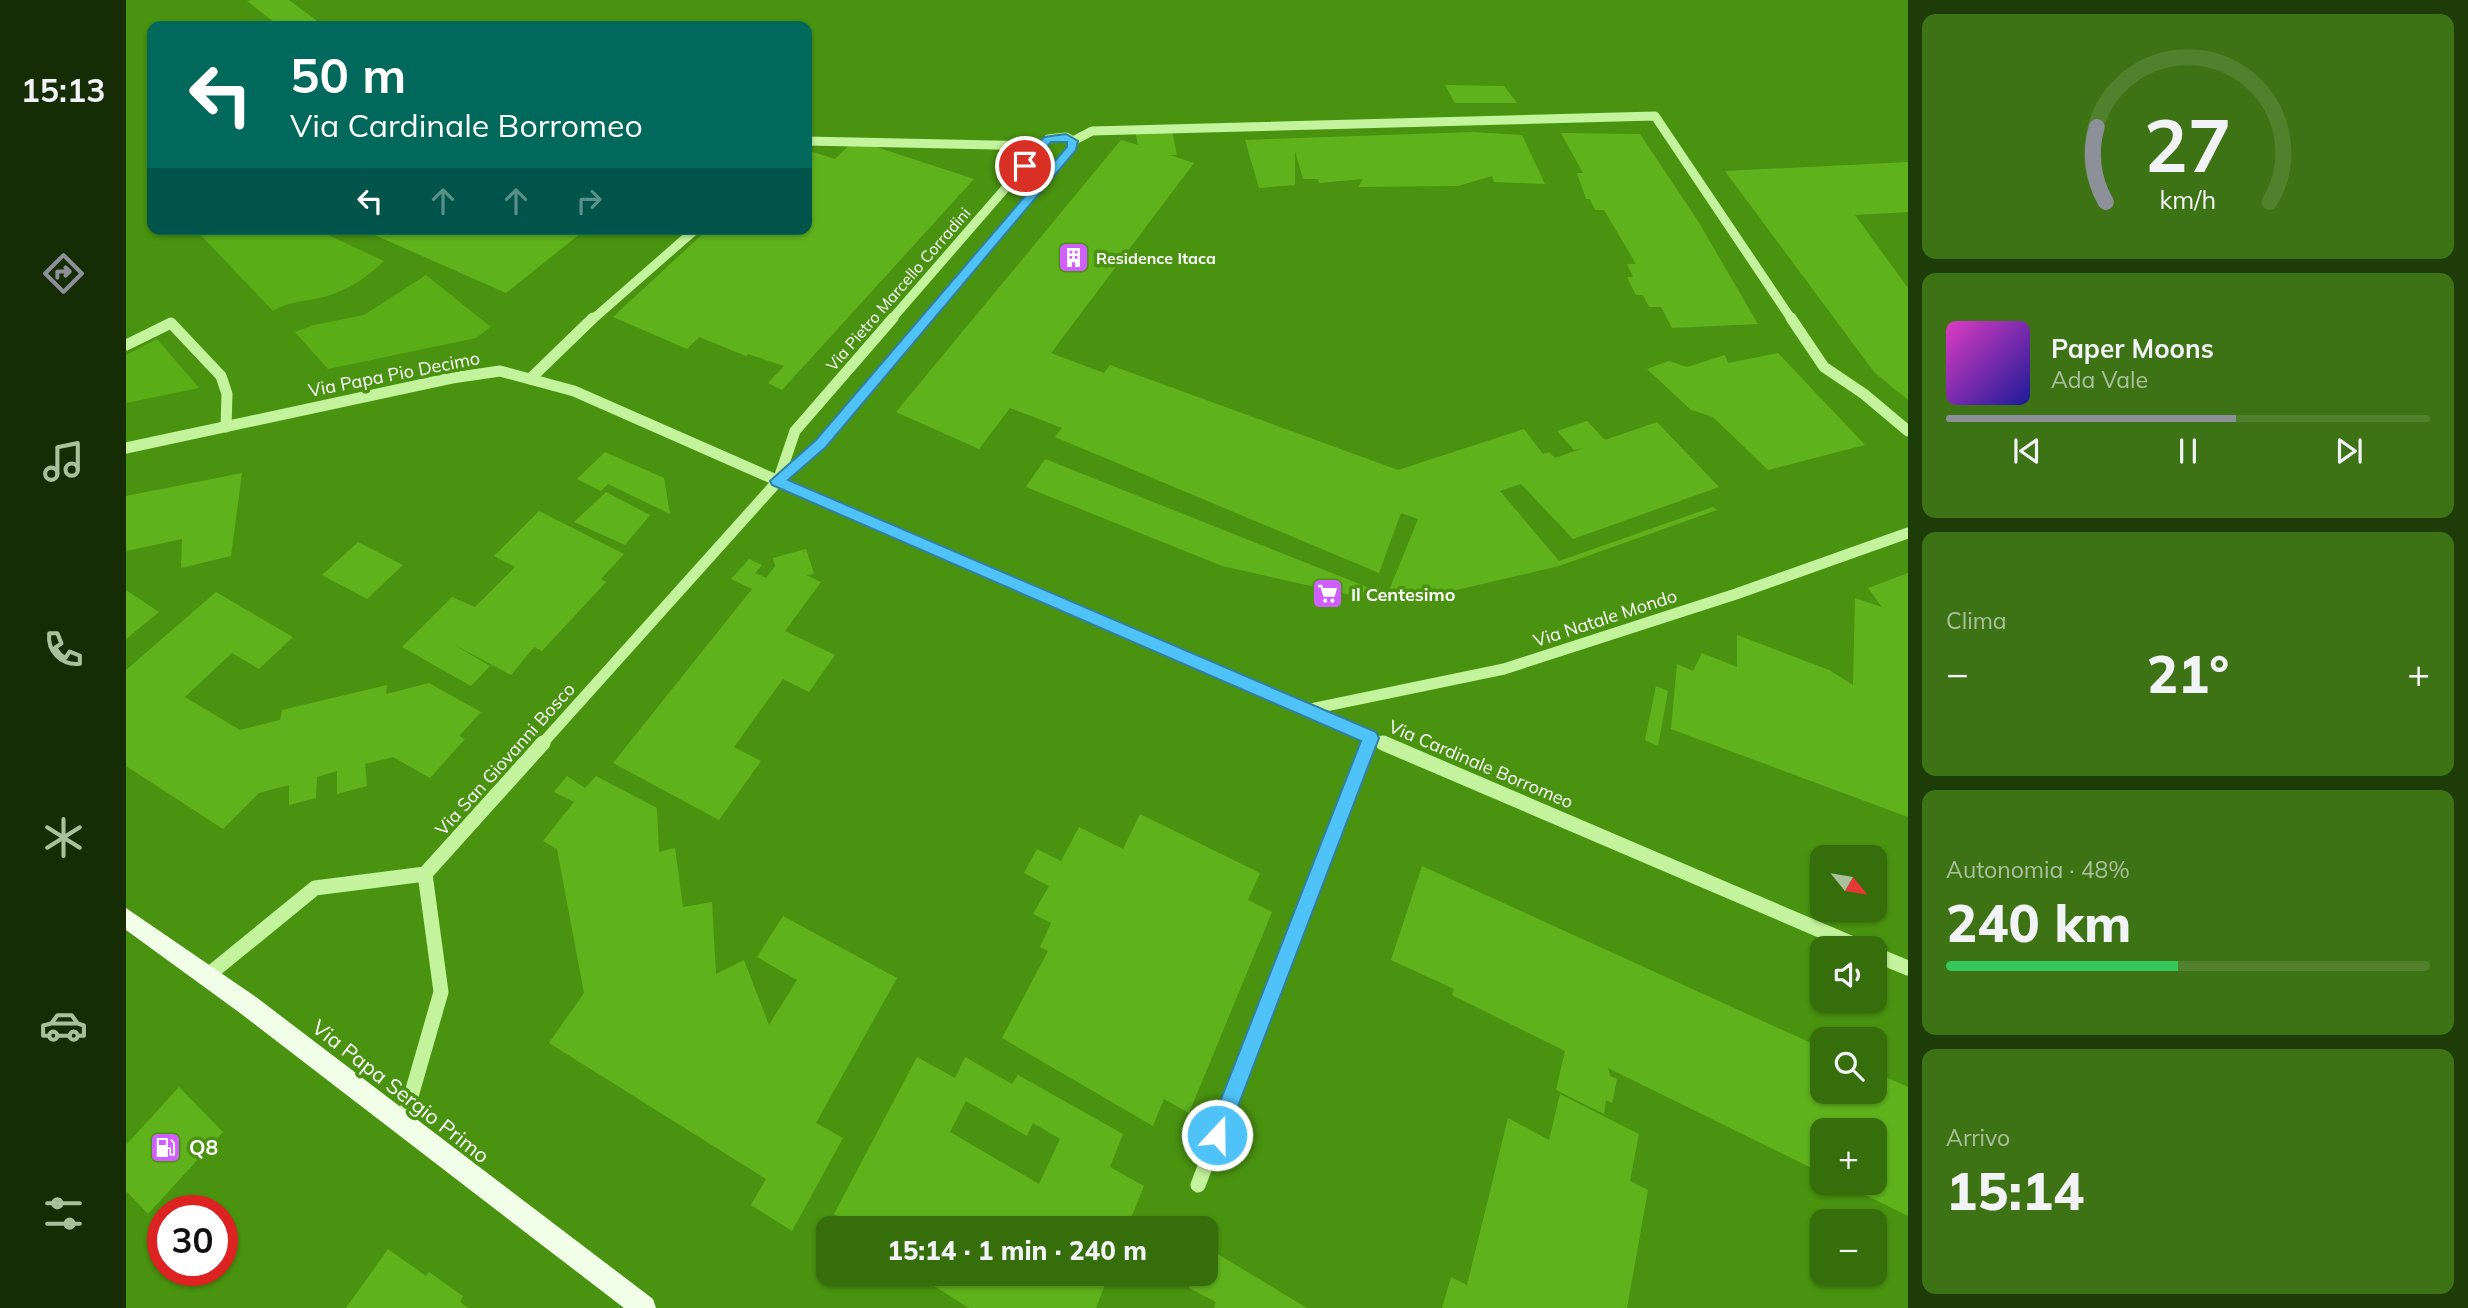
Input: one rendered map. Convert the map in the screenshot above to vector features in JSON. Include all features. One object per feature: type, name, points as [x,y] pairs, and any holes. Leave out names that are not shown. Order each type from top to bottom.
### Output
[{"type":"main road","name":"Via Papa Sergio Primo","points":[[126,918],[207,976],[643,1308]]},
{"type":"street","points":[[812,141],[1042,146],[1048,139],[1057,137],[1073,141],[1092,131],[1656,116],[1824,367],[1864,394],[1908,431]]},
{"type":"street","points":[[778,481],[821,443],[1072,148],[1073,141]]},
{"type":"street","name":"Via Pietro Marcello Corradini","points":[[778,481],[795,431],[1042,146]]},
{"type":"street","points":[[530,379],[598,314],[689,235]]},
{"type":"street","points":[[126,345],[171,323],[221,376],[227,394],[226,427]]},
{"type":"street","name":"Via Papa Pio Decimo","points":[[126,448],[439,381],[500,371],[574,391],[778,481]]},
{"type":"street","name":"Via Cardinale Borromeo","points":[[778,481],[1834,936]]},
{"type":"street","name":"Via San Giovanni Bosco","points":[[425,874],[778,481]]},
{"type":"street","name":"Via Natale Mondo","points":[[1306,710],[1504,669],[1735,594],[1908,533]]},
{"type":"street","points":[[1198,1185],[1370,738]]},
{"type":"street","points":[[207,976],[315,888],[425,874],[441,992],[402,1124]]},
{"type":"street","points":[[1887,959],[1908,968]]},
{"type":"green space","points":[[201,235],[328,235],[384,261],[343,290],[273,311]]},
{"type":"green space","points":[[426,275],[491,327],[476,338],[328,369],[295,332],[314,325],[364,315]]},
{"type":"green space","points":[[157,339],[199,388],[126,403],[126,355]]},
{"type":"building","points":[[289,0],[317,21],[273,21],[247,1]]},
{"type":"building","points":[[1445,85],[1504,86],[1517,103],[1455,103]]},
{"type":"building","points":[[1172,130],[1177,155],[1170,155],[1194,163],[1051,353],[1104,373],[1110,365],[1398,470],[1524,429],[1543,454],[1549,452],[1555,458],[1584,448],[1574,450],[1557,431],[1587,421],[1605,440],[1657,422],[1719,487],[1573,539],[1521,484],[1500,491],[1559,561],[1713,507],[1717,510],[1559,566],[1452,591],[1377,601],[1222,566],[1026,487],[1045,459],[1387,595],[1418,519],[1401,513],[1379,573],[1055,437],[1062,428],[1010,408],[979,449],[896,412],[1121,140],[1138,145],[1135,131]]},
{"type":"building","points":[[1472,132],[1522,135],[1545,184],[1494,182],[1492,176],[1458,186],[1358,187],[1363,179],[1319,183],[1318,179],[1303,179],[1295,151],[1295,185],[1259,188],[1245,140]]},
{"type":"building","points":[[1561,133],[1640,134],[1698,221],[1758,324],[1672,328],[1661,307],[1649,307],[1643,295],[1636,295],[1627,277],[1633,277],[1627,264],[1636,264],[1604,210],[1595,210],[1590,199],[1586,199],[1577,173],[1583,173]]},
{"type":"building","points":[[855,140],[974,179],[782,390],[768,383],[784,366],[748,354],[746,356],[699,337],[687,349],[613,317],[702,235],[812,235],[812,152],[835,159]]},
{"type":"building","points":[[1908,162],[1908,212],[1855,215],[1908,288],[1908,400],[1874,372],[1725,171]]},
{"type":"building","points":[[375,235],[578,235],[506,293]]},
{"type":"building","points":[[1778,353],[1865,445],[1768,470],[1713,417],[1691,410],[1647,369],[1669,361],[1687,367],[1725,355],[1728,363]]},
{"type":"building","points":[[605,452],[664,478],[670,514],[608,484],[601,491],[577,479]]},
{"type":"building","points":[[242,473],[231,556],[181,568],[182,539],[126,551],[126,496]]},
{"type":"building","points":[[606,492],[650,515],[625,545],[574,522]]},
{"type":"building","points":[[539,511],[624,554],[601,579],[606,582],[542,651],[534,647],[511,675],[453,644],[490,666],[471,686],[402,647],[452,597],[475,607],[515,567],[494,556]]},
{"type":"building","points":[[358,542],[403,565],[367,599],[322,575]]},
{"type":"building","points":[[806,549],[814,574],[806,575],[821,582],[785,631],[835,655],[809,692],[783,679],[734,747],[761,761],[719,820],[613,763],[752,589],[731,579],[749,559],[762,565],[755,573],[766,578],[775,566],[773,558]]},
{"type":"building","points":[[1908,573],[1908,817],[1671,729],[1677,664],[1693,671],[1702,653],[1737,667],[1737,635],[1829,670],[1853,685],[1855,598],[1882,607],[1868,588]]},
{"type":"building","points":[[126,590],[159,612],[126,639]]},
{"type":"building","points":[[216,592],[293,637],[259,669],[232,653],[185,697],[240,730],[280,720],[282,710],[387,685],[386,694],[429,683],[481,712],[459,736],[465,739],[430,778],[393,757],[365,764],[367,786],[337,794],[337,771],[317,777],[316,798],[289,805],[289,785],[259,793],[223,829],[126,766],[126,670]]},
{"type":"building","points":[[1656,686],[1668,691],[1658,746],[1645,740]]},
{"type":"building","points":[[567,776],[585,788],[596,776],[657,808],[659,852],[675,848],[683,907],[712,902],[716,974],[744,960],[769,1025],[797,980],[757,957],[783,916],[897,978],[816,1123],[843,1138],[792,1231],[751,1205],[766,1179],[549,1043],[584,993],[557,849],[543,841],[574,802],[554,792]]},
{"type":"building","points":[[1140,814],[1260,873],[1248,900],[1272,912],[1189,1113],[1164,1099],[1153,1126],[1002,1038],[1048,951],[1040,947],[1051,923],[1033,914],[1049,886],[1024,873],[1037,849],[1061,861],[1079,827],[1123,849]]},
{"type":"building","points":[[1422,866],[1810,1043],[1810,1104],[1887,1104],[1887,1078],[1908,1087],[1908,1216],[1865,1195],[1887,1195],[1887,1118],[1810,1118],[1810,1167],[1608,1068],[1610,1076],[1617,1079],[1612,1103],[1606,1100],[1604,1114],[1556,1090],[1565,1051],[1452,995],[1454,989],[1391,960]]},
{"type":"building","points":[[917,1057],[955,1078],[965,1057],[1012,1084],[1018,1075],[1123,1134],[1110,1167],[1144,1186],[1132,1216],[834,1214]],"holes":[[[966,1101],[1027,1136],[1033,1123],[1060,1139],[1039,1184],[950,1132]]]},
{"type":"building","points":[[179,1087],[223,1132],[165,1195],[147,1195],[147,1213],[126,1191],[126,1145]]},
{"type":"building","points":[[1560,1094],[1639,1134],[1630,1181],[1648,1190],[1627,1308],[1442,1308],[1451,1277],[1467,1285],[1508,1118],[1549,1140]]},
{"type":"building","points":[[388,1249],[426,1276],[429,1272],[463,1296],[460,1302],[468,1308],[346,1308]]},
{"type":"building","points":[[1218,1254],[1307,1308],[1214,1308],[1216,1302],[1189,1288],[1218,1286]]},
{"type":"building","points":[[934,1286],[1104,1286],[1096,1308],[969,1308]]},
{"type":"place","name":"Residence Itaca","points":[[1073,258]]},
{"type":"place","name":"Il Centesimo","points":[[1328,594]]},
{"type":"place","name":"Q8","points":[[166,1147]]},
{"type":"route","points":[[1025,166],[1048,139],[1066,137],[1073,141],[1072,148],[821,443],[778,481],[1370,738],[1217,1135]]}]
